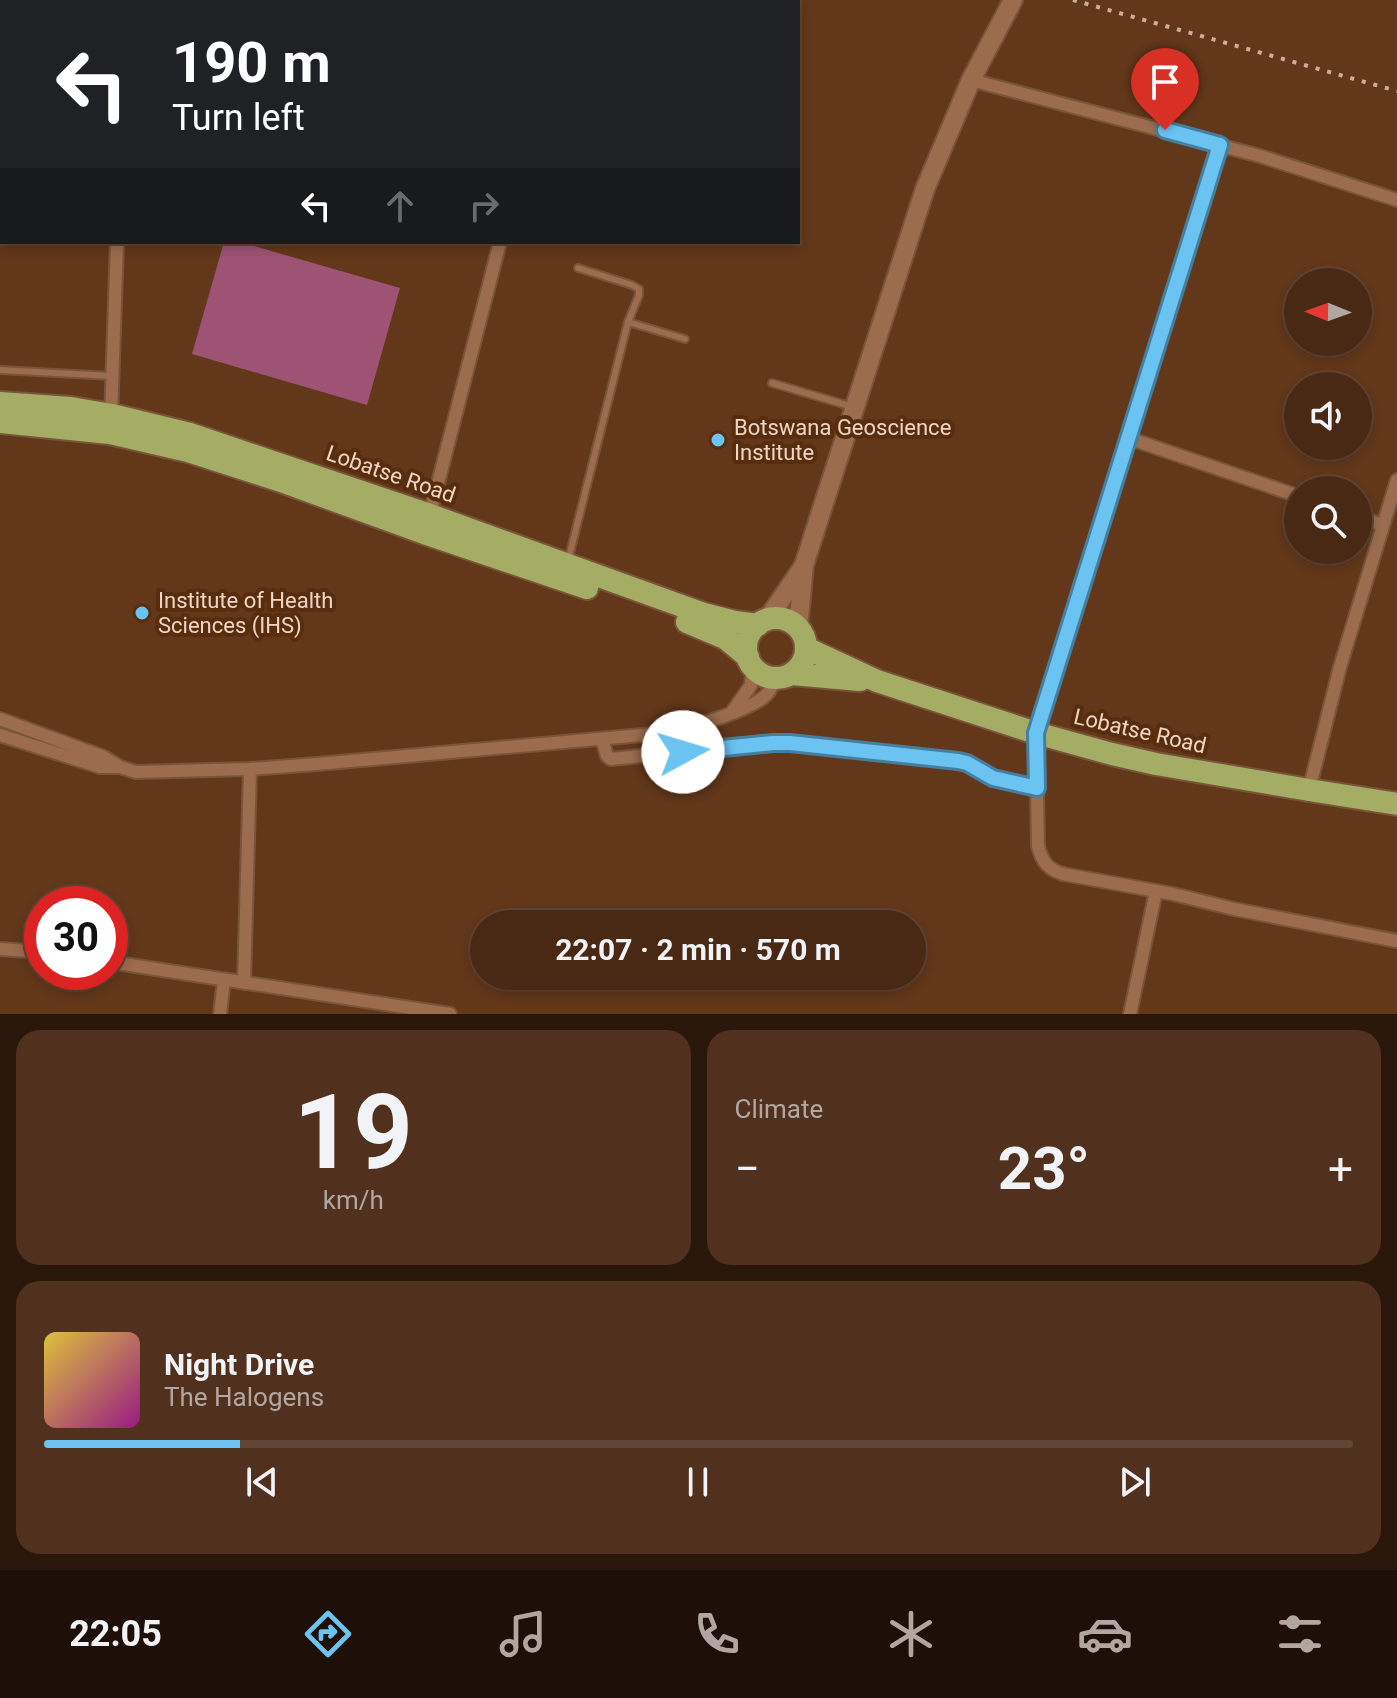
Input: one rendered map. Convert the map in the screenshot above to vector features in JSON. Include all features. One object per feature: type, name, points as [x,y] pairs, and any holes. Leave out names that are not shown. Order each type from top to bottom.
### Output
[{"type":"highway","name":"Lobatse Road","points":[[0,403],[71,408],[188,451],[427,524],[564,572],[725,638],[763,675],[877,681]]},
{"type":"highway","name":"Lobatse Road","points":[[0,422],[111,424]]},
{"type":"highway","name":"Lobatse Road","points":[[564,572],[735,622],[762,622],[778,618],[789,621],[802,638],[877,681],[1036,733],[1156,764],[1397,804]]},
{"type":"highway","points":[[750,662],[747,645],[750,634],[762,622]]},
{"type":"highway","points":[[784,676],[799,667],[805,658],[802,638]]},
{"type":"main road","points":[[802,638],[804,565],[925,189],[971,80],[1013,0]]},
{"type":"main road","points":[[762,622],[804,565]]},
{"type":"street","points":[[971,80],[1307,169],[1397,200]]},
{"type":"street","points":[[1220,145],[1036,733],[1038,846],[1048,868],[1063,874],[1397,941]]},
{"type":"street","points":[[111,424],[117,244]]},
{"type":"street","points":[[427,524],[499,244]]},
{"type":"street","points":[[1128,438],[1284,491]]},
{"type":"street","points":[[1309,790],[1340,667],[1397,480]]},
{"type":"street","points":[[1372,521],[1382,525]]},
{"type":"street","points":[[732,712],[751,685],[750,662]]},
{"type":"street","points":[[0,719],[136,772],[250,769],[665,733],[732,712],[761,699],[784,676]]},
{"type":"street","points":[[0,735],[100,767],[120,767]]},
{"type":"street","points":[[602,739],[607,756],[611,759],[773,743],[805,744],[958,761],[993,778],[1037,788]]},
{"type":"street","points":[[244,983],[250,769]]},
{"type":"street","points":[[1130,1014],[1156,891]]},
{"type":"street","points":[[0,949],[24,951]]},
{"type":"street","points":[[128,965],[405,1011],[450,1014]]},
{"type":"street","points":[[220,1014],[224,980]]},
{"type":"lane","points":[[564,572],[628,322],[639,295],[639,289],[632,285],[578,268]]},
{"type":"lane","points":[[628,322],[685,339]]},
{"type":"lane","points":[[0,370],[113,376]]},
{"type":"lane","points":[[772,383],[853,407]]},
{"type":"shaded area","points":[[223,244],[247,244],[400,288],[367,405],[192,354]]},
{"type":"railway","points":[[1073,0],[1397,91]]},
{"type":"place","name":"Botswana Geoscience Institute","points":[[718,440]]},
{"type":"place","name":"Institute of Health Sciences (IHS)","points":[[142,613]]},
{"type":"route","points":[[683,752],[773,743],[805,744],[958,761],[993,778],[1037,788],[1036,733],[1220,145],[1165,130]]}]
